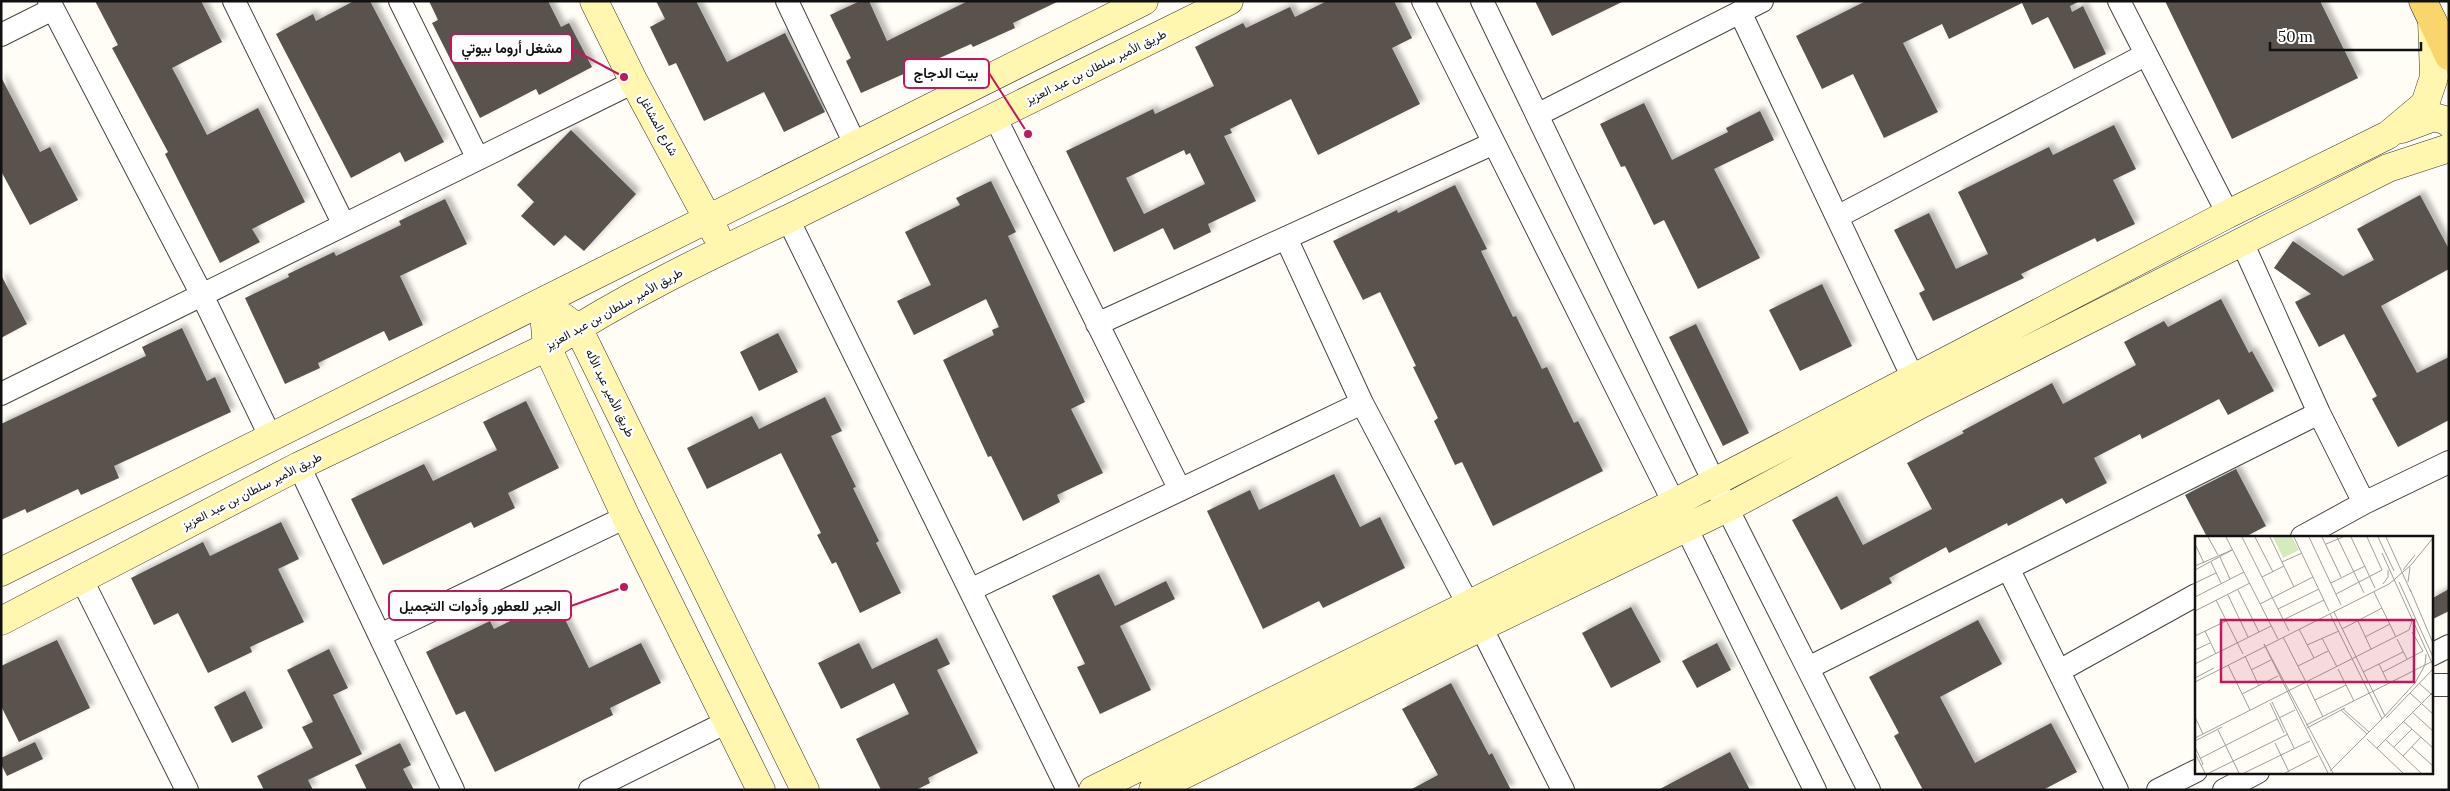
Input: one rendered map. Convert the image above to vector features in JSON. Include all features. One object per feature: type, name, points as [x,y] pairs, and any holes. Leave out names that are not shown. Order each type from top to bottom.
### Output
[{"type":"main road","points":[[2427,11],[2449,56]]},
{"type":"street","points":[[234,1],[344,225]]},
{"type":"street","points":[[400,1],[478,159]]},
{"type":"street","name":"شارع المشاغل","points":[[594,1],[634,82],[709,218],[723,249]]},
{"type":"street","points":[[1,572],[543,303],[1144,1]]},
{"type":"street","name":"طريق الأمير سلطان بن عبد العزيز","points":[[1,621],[299,466],[547,347],[578,328],[723,249],[788,219],[1229,1]]},
{"type":"street","points":[[1423,1],[1815,790]]},
{"type":"street","points":[[1482,1],[1714,482],[1869,790]]},
{"type":"street","points":[[1537,116],[1762,1]]},
{"type":"street","points":[[2119,1],[2228,214]]},
{"type":"street","points":[[791,3],[856,146]]},
{"type":"street","points":[[1,36],[51,5],[202,295],[271,438]]},
{"type":"street","points":[[2388,135],[2425,104],[2434,76],[2427,11]]},
{"type":"street","points":[[1740,12],[1913,378]]},
{"type":"street","points":[[1837,217],[2145,55]]},
{"type":"street","points":[[1,394],[634,82]]},
{"type":"street","points":[[995,117],[1180,490]]},
{"type":"street","points":[[1154,790],[1474,616],[1674,503],[2228,214],[2388,135],[2434,117],[2449,123]]},
{"type":"street","points":[[1093,790],[1474,616],[1685,528],[1727,508],[1923,404],[2441,142],[2449,134]]},
{"type":"street","points":[[1097,324],[1494,143]]},
{"type":"street","points":[[2388,168],[2443,155]]},
{"type":"street","points":[[788,219],[1068,790]]},
{"type":"street","points":[[1286,238],[1362,403],[1563,790]]},
{"type":"street","points":[[2242,242],[2319,412],[2364,504]]},
{"type":"street","points":[[543,303],[547,347],[626,517],[761,790]]},
{"type":"street","name":"طريق الأمير عبد الأله","points":[[543,303],[578,328],[805,790]]},
{"type":"street","points":[[970,590],[1362,403]]},
{"type":"street","points":[[1808,668],[2319,412]]},
{"type":"street","points":[[2304,536],[2449,462]]},
{"type":"street","points":[[299,466],[454,790]]},
{"type":"street","points":[[380,635],[626,517]]},
{"type":"street","points":[[2008,568],[2117,790]]},
{"type":"street","points":[[82,580],[187,790]]},
{"type":"street","points":[[2059,671],[2195,596]]},
{"type":"street","points":[[2432,654],[2449,646]]},
{"type":"street","points":[[2432,685],[2449,685]]},
{"type":"street","points":[[590,790],[727,722]]},
{"type":"street","points":[[2158,790],[2195,772]]},
{"type":"street","points":[[2224,790],[2254,774]]},
{"type":"building","points":[[95,1],[201,1],[222,42],[172,68],[207,135],[258,108],[305,202],[252,229],[260,242],[220,263],[165,154],[168,152],[112,48],[118,45]]},
{"type":"building","points":[[354,1],[370,1],[444,142],[405,162],[400,152],[351,178],[276,34],[313,14],[316,21]]},
{"type":"building","points":[[429,1],[548,1],[561,27],[569,23],[592,67],[539,95],[536,89],[480,118],[432,23],[438,20]]},
{"type":"building","points":[[656,1],[696,1],[727,62],[785,33],[825,112],[784,132],[764,92],[704,121],[676,63],[669,66],[650,27],[665,19]]},
{"type":"building","points":[[860,1],[869,1],[887,41],[968,1],[1059,1],[1013,23],[1015,28],[973,47],[971,44],[861,93],[846,61],[851,58],[830,15]]},
{"type":"building","points":[[1327,1],[1394,1],[1412,38],[1392,48],[1420,104],[1318,155],[1291,99],[1230,129],[1232,133],[1224,136],[1256,201],[1208,224],[1211,232],[1174,250],[1163,228],[1114,252],[1066,151],[1153,109],[1155,114],[1214,86],[1195,47],[1243,23],[1246,28],[1290,7],[1295,17]],"holes":[[[1184,150],[1186,155],[1190,153],[1205,184],[1144,214],[1126,178]]]},
{"type":"building","points":[[1535,1],[1624,1],[1552,36]]},
{"type":"building","points":[[1866,1],[2080,1],[2070,6],[2072,12],[2083,6],[2106,54],[2074,69],[2048,17],[2032,25],[2022,3],[1949,39],[1942,24],[1903,43],[1938,112],[1884,138],[1853,74],[1822,89],[1796,36]]},
{"type":"building","points":[[2165,1],[2320,1],[2358,78],[2232,139]]},
{"type":"building","points":[[1,77],[40,152],[50,147],[78,200],[30,225],[1,171]]},
{"type":"building","points":[[1644,103],[1672,160],[1728,132],[1726,128],[1760,111],[1774,140],[1714,169],[1760,258],[1698,289],[1664,220],[1654,225],[1625,166],[1621,167],[1600,124]]},
{"type":"building","points":[[2114,125],[2136,169],[2113,180],[2135,224],[2097,242],[2095,238],[2021,274],[2024,278],[1933,321],[1919,293],[1925,290],[1894,230],[1929,213],[1956,269],[1988,254],[1958,192],[2049,147],[2053,155]]},
{"type":"building","points":[[571,130],[636,194],[584,251],[565,235],[554,246],[521,216],[534,202],[517,185]]},
{"type":"building","points":[[991,181],[1016,232],[1008,236],[1085,402],[1071,409],[1103,473],[1057,495],[1060,502],[1023,521],[991,456],[988,457],[943,360],[994,335],[992,330],[999,327],[986,299],[914,335],[897,301],[931,285],[905,232],[960,205],[956,198]]},
{"type":"building","points":[[1455,185],[1487,249],[1481,251],[1513,317],[1516,316],[1542,369],[1547,367],[1574,423],[1578,421],[1603,471],[1493,526],[1462,462],[1455,465],[1434,421],[1438,418],[1413,367],[1416,366],[1380,292],[1363,300],[1333,241],[1397,210],[1398,213]]},
{"type":"building","points":[[2420,195],[2449,249],[2449,269],[2381,306],[2417,373],[2449,357],[2449,420],[2398,447],[2372,399],[2377,396],[2344,334],[2319,347],[2295,302],[2311,294],[2274,268],[2293,241],[2343,276],[2374,260],[2357,229]]},
{"type":"building","points":[[445,199],[467,244],[400,276],[423,325],[389,341],[384,331],[318,363],[320,368],[285,384],[245,298],[289,277],[288,274],[334,252],[336,256],[401,225],[399,221]]},
{"type":"building","points":[[1,275],[27,324],[1,338]]},
{"type":"building","points":[[1822,284],[1852,346],[1800,371],[1769,310]]},
{"type":"building","points":[[2221,299],[2249,353],[2252,351],[2274,391],[2228,415],[2219,399],[2142,439],[2140,434],[2094,458],[2107,483],[2066,504],[2062,498],[2008,526],[2007,523],[1949,553],[1946,547],[1889,578],[1892,583],[1841,610],[1792,520],[1837,496],[1863,545],[1932,509],[1907,463],[2052,383],[2063,404],[2136,365],[2124,342],[2164,321],[2168,327]]},
{"type":"building","points":[[1696,324],[1749,433],[1723,446],[1669,337]]},
{"type":"building","points":[[182,328],[207,381],[215,377],[231,412],[114,466],[119,478],[81,495],[78,489],[27,513],[25,509],[1,520],[1,424],[146,356],[142,347]]},
{"type":"building","points":[[778,333],[798,372],[759,391],[740,352]]},
{"type":"building","points":[[825,397],[842,431],[831,436],[856,487],[853,488],[879,541],[876,543],[901,593],[860,613],[836,562],[832,564],[817,535],[821,533],[781,453],[707,489],[687,448],[752,416],[759,429]]},
{"type":"building","points":[[526,401],[559,468],[508,493],[515,508],[474,528],[471,522],[383,565],[351,499],[424,464],[433,481],[497,450],[483,422]]},
{"type":"building","points":[[2236,469],[2266,526],[2247,536],[2206,536],[2185,495]]},
{"type":"building","points":[[1334,474],[1360,527],[1380,517],[1405,568],[1323,608],[1319,601],[1263,629],[1207,511],[1250,490],[1259,510]]},
{"type":"building","points":[[281,522],[299,559],[278,569],[304,622],[250,647],[252,652],[208,673],[178,613],[154,625],[131,578],[203,542],[210,556]]},
{"type":"building","points":[[1099,574],[1115,606],[1166,581],[1175,599],[1120,626],[1151,690],[1100,714],[1077,667],[1085,664],[1052,596]]},
{"type":"building","points":[[2449,589],[2449,611],[2432,620],[2432,598]]},
{"type":"building","points":[[555,599],[589,668],[641,643],[661,683],[610,708],[613,715],[495,772],[465,711],[456,715],[426,652],[490,621],[494,629]]},
{"type":"building","points":[[1631,607],[1661,662],[1611,688],[1582,633]]},
{"type":"building","points":[[1978,620],[2002,664],[1940,697],[1975,763],[2051,723],[2077,772],[2043,790],[1923,790],[1894,736],[1899,733],[1869,677]]},
{"type":"building","points":[[937,638],[950,664],[937,670],[978,753],[928,778],[930,783],[916,790],[881,790],[856,739],[909,714],[894,683],[841,709],[818,663],[859,643],[872,669]]},
{"type":"building","points":[[57,640],[90,708],[19,742],[1,706],[1,666]]},
{"type":"building","points":[[1717,643],[1731,670],[1697,688],[1682,661]]},
{"type":"building","points":[[329,649],[348,688],[333,695],[362,754],[308,780],[313,790],[264,790],[257,776],[313,748],[302,727],[313,722],[287,670]]},
{"type":"building","points":[[1451,683],[1489,755],[1492,753],[1511,790],[1410,790],[1438,775],[1402,709]]},
{"type":"building","points":[[245,691],[263,728],[232,743],[214,707]]},
{"type":"building","points":[[35,742],[43,759],[7,776],[1,764],[1,758]]},
{"type":"building","points":[[400,743],[411,765],[403,769],[414,790],[367,790],[355,765]]},
{"type":"building","points":[[1730,752],[1750,790],[1658,790]]},
{"type":"place","name":"مشغل أروما بيوتي","points":[[624,77]]},
{"type":"place","name":"بيت الدجاج","points":[[1028,134]]},
{"type":"place","name":"الجبر للعطور وأدوات التجميل","points":[[624,587]]}]
